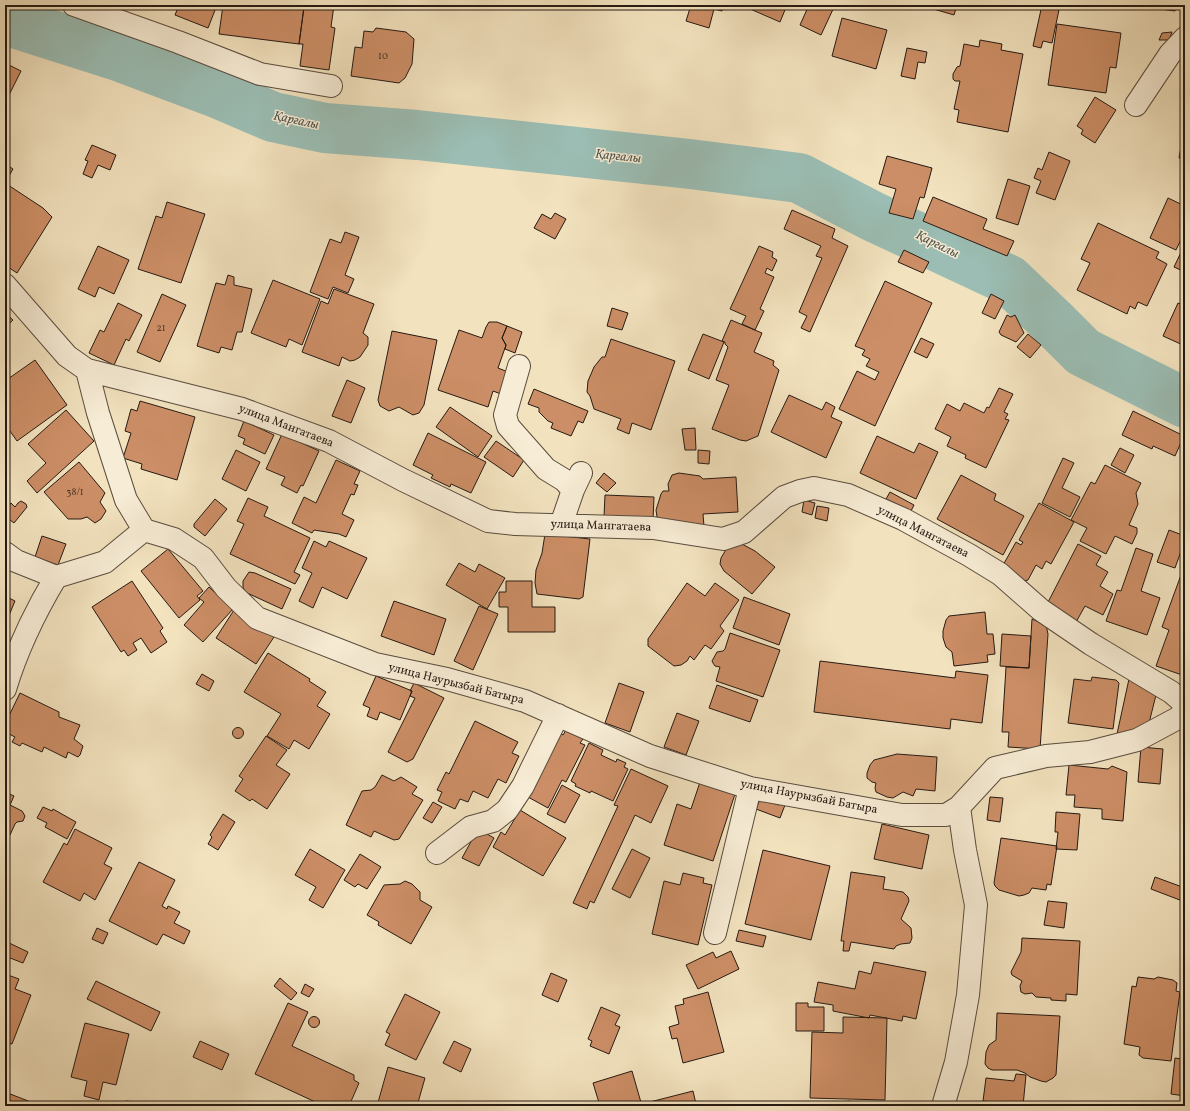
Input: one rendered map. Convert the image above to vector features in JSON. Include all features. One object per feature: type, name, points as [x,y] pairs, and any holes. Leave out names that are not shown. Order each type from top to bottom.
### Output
[{"type":"street","points":[[74,5],[178,42],[260,74],[331,86]]},
{"type":"street","points":[[1136,105],[1170,54],[1185,38]]},
{"type":"street","name":"улица Мангатаева","points":[[5,285],[67,356],[86,370],[242,408],[329,441],[403,480],[488,521],[515,524],[653,528],[723,540],[744,532],[784,497],[800,491],[814,488],[848,495],[903,519],[1000,574],[1048,614],[1091,644],[1171,692],[1185,704]]},
{"type":"street","points":[[519,366],[505,415],[508,426],[546,469],[564,480],[577,482],[561,525]]},
{"type":"street","points":[[5,553],[16,560],[56,577],[105,562],[144,530],[126,500],[86,370]]},
{"type":"street","name":"улица Наурызбай Батыра","points":[[144,530],[174,539],[203,558],[226,588],[257,618],[375,664],[447,679],[525,701],[650,756],[750,788],[902,815],[946,815],[959,807],[995,768],[1046,756],[1090,752],[1137,740],[1178,718],[1185,712]]},
{"type":"street","points":[[5,689],[12,666],[37,609],[56,577]]},
{"type":"street","points":[[437,853],[471,827],[493,821],[508,810],[523,786],[558,715]]},
{"type":"street","points":[[715,933],[750,788]]},
{"type":"street","points":[[943,1106],[956,1062],[968,995],[976,905],[959,807]]},
{"type":"building","points":[[179,5],[217,5],[208,28],[175,15]]},
{"type":"building","points":[[223,5],[301,5],[304,7],[299,44],[219,34]]},
{"type":"building","points":[[301,5],[334,5],[331,27],[335,28],[329,70],[300,66],[303,44],[299,44],[304,7]]},
{"type":"building","points":[[691,5],[723,5],[722,11],[714,9],[709,28],[686,21]]},
{"type":"building","points":[[741,5],[787,5],[780,22]]},
{"type":"building","points":[[809,5],[835,5],[821,35],[800,25]]},
{"type":"building","points":[[931,5],[957,5],[954,15],[930,8]]},
{"type":"building","points":[[1042,5],[1060,5],[1052,43],[1043,41],[1041,48],[1033,46]]},
{"type":"building","points":[[1130,5],[1176,5],[1175,11]]},
{"type":"building","points":[[842,18],[887,30],[876,69],[832,56]]},
{"type":"building","points":[[1057,24],[1121,33],[1116,68],[1110,67],[1106,93],[1048,85]]},
{"type":"building","points":[[376,28],[406,32],[414,39],[412,64],[405,78],[399,83],[351,76],[355,47],[362,48],[364,31],[373,32]]},
{"type":"building","points":[[1172,32],[1169,40],[1159,40],[1162,33]]},
{"type":"building","points":[[980,40],[1002,44],[1001,50],[1023,54],[1008,132],[957,122],[959,110],[954,109],[960,81],[955,81],[953,79],[953,74],[957,67],[960,66],[964,44],[979,47]]},
{"type":"building","points":[[907,48],[927,52],[925,63],[918,62],[915,79],[901,76]]},
{"type":"building","points":[[5,63],[21,71],[5,103]]},
{"type":"building","points":[[1095,97],[1116,110],[1095,143],[1081,134],[1083,130],[1077,126]]},
{"type":"building","points":[[1185,130],[1185,159],[1179,158]]},
{"type":"building","points":[[92,145],[116,155],[110,170],[98,165],[92,178],[83,174],[88,161],[85,160]]},
{"type":"building","points":[[1049,152],[1070,161],[1055,200],[1036,193],[1041,181],[1034,178],[1038,168],[1042,170]]},
{"type":"building","points":[[887,156],[932,168],[924,198],[920,197],[913,219],[889,213],[896,189],[879,184]]},
{"type":"building","points":[[5,164],[13,169],[6,181],[5,181]]},
{"type":"building","points":[[1008,179],[1030,186],[1018,225],[996,218]]},
{"type":"building","points":[[5,183],[43,208],[52,217],[17,273],[5,265]]},
{"type":"building","points":[[933,197],[987,219],[983,229],[1014,241],[1007,256],[923,221]]},
{"type":"building","points":[[1168,198],[1185,206],[1185,215],[1180,226],[1185,228],[1185,231],[1176,250],[1150,238]]},
{"type":"building","points":[[167,202],[205,214],[181,283],[138,269],[156,216],[162,218]]},
{"type":"building","points":[[792,210],[835,229],[832,238],[848,246],[810,332],[801,328],[807,316],[799,312],[822,258],[816,256],[821,246],[784,229]]},
{"type":"building","points":[[555,213],[566,219],[555,239],[534,228],[542,214],[551,219]]},
{"type":"building","points":[[1098,223],[1159,252],[1156,258],[1167,264],[1147,306],[1138,302],[1135,309],[1130,306],[1127,314],[1077,290],[1090,263],[1081,259]]},
{"type":"building","points":[[345,232],[359,237],[345,275],[354,279],[348,293],[333,287],[328,299],[310,292],[330,239],[341,243]]},
{"type":"building","points":[[1185,244],[1185,272],[1174,267]]},
{"type":"building","points":[[98,246],[129,260],[114,294],[99,287],[95,297],[78,289]]},
{"type":"building","points":[[759,246],[773,252],[772,257],[777,260],[772,271],[767,268],[765,273],[774,277],[760,309],[764,311],[755,330],[742,324],[746,316],[730,309]]},
{"type":"building","points":[[904,250],[929,262],[923,273],[898,262]]},
{"type":"building","points":[[228,275],[234,277],[234,285],[252,289],[242,332],[237,332],[232,350],[221,347],[219,353],[197,346],[216,283],[225,285]]},
{"type":"building","points":[[273,280],[320,299],[302,345],[289,339],[286,347],[251,333]]},
{"type":"building","points":[[885,281],[932,303],[875,426],[839,409],[857,371],[875,380],[879,372],[866,366],[870,359],[862,355],[865,350],[855,346]]},
{"type":"building","points":[[334,289],[374,304],[363,333],[368,337],[368,345],[360,357],[355,360],[350,361],[342,357],[339,366],[302,352],[321,301],[328,304]]},
{"type":"building","points":[[162,294],[186,305],[160,362],[137,352]]},
{"type":"building","points":[[991,294],[1004,301],[995,319],[982,313]]},
{"type":"building","points":[[118,303],[142,315],[129,341],[126,339],[114,365],[89,353],[100,330],[104,332]]},
{"type":"building","points":[[1178,303],[1185,306],[1185,346],[1163,336]]},
{"type":"building","points":[[612,308],[628,313],[622,330],[607,326]]},
{"type":"building","points":[[5,313],[13,320],[5,328]]},
{"type":"building","points":[[1007,315],[1011,317],[1015,315],[1024,333],[1016,342],[1001,335],[999,332]]},
{"type":"building","points":[[731,320],[762,333],[754,352],[774,361],[773,365],[779,370],[758,436],[746,441],[712,429],[729,385],[716,380],[728,347],[725,342],[722,341]]},
{"type":"building","points":[[489,322],[497,322],[507,326],[502,338],[506,345],[498,368],[508,372],[501,394],[493,391],[488,407],[438,390],[459,330],[482,338]]},
{"type":"building","points":[[507,326],[522,332],[515,353],[505,349],[506,345],[502,338]]},
{"type":"building","points":[[392,331],[437,340],[424,405],[419,413],[413,415],[399,407],[389,411],[380,406],[378,400]]},
{"type":"building","points":[[703,334],[724,342],[709,379],[688,370]]},
{"type":"building","points":[[1028,334],[1041,345],[1030,358],[1017,347]]},
{"type":"building","points":[[921,338],[934,344],[927,358],[914,352]]},
{"type":"building","points":[[611,339],[675,361],[651,430],[632,423],[629,434],[617,429],[621,419],[594,409],[590,396],[587,392],[588,381],[594,367],[602,357],[605,357]]},
{"type":"building","points":[[35,360],[67,405],[17,441],[5,424],[5,381]]},
{"type":"building","points":[[347,380],[365,388],[351,423],[332,416]]},
{"type":"building","points":[[999,388],[1013,394],[1004,412],[1008,414],[1005,419],[1009,420],[986,468],[965,458],[966,455],[947,446],[951,437],[935,429],[947,404],[960,411],[964,403],[984,413],[987,407],[989,408]]},
{"type":"building","points":[[534,389],[588,411],[583,423],[578,421],[571,436],[551,428],[553,423],[548,421],[539,412],[539,408],[528,404]]},
{"type":"building","points":[[789,395],[822,410],[826,402],[835,407],[831,417],[842,422],[826,458],[771,432]]},
{"type":"building","points":[[140,401],[195,417],[177,480],[141,469],[142,464],[123,458],[131,433],[125,431],[131,409],[137,411]]},
{"type":"building","points":[[450,407],[492,436],[478,457],[436,427]]},
{"type":"building","points":[[66,410],[94,441],[37,493],[27,481],[46,463],[28,444]]},
{"type":"building","points":[[1133,411],[1184,436],[1175,456],[1153,446],[1152,449],[1122,435]]},
{"type":"building","points":[[244,421],[274,435],[265,454],[243,444],[245,439],[238,436]]},
{"type":"building","points":[[695,428],[696,450],[685,450],[682,429]]},
{"type":"building","points":[[428,433],[486,462],[471,493],[451,484],[450,487],[431,478],[433,475],[413,465]]},
{"type":"building","points":[[282,434],[319,451],[303,486],[301,485],[297,493],[281,485],[285,477],[266,469]]},
{"type":"building","points":[[877,436],[914,453],[919,443],[938,452],[916,499],[860,473]]},
{"type":"building","points":[[496,441],[524,460],[513,477],[484,457]]},
{"type":"building","points":[[1120,448],[1134,455],[1125,473],[1111,465]]},
{"type":"building","points":[[236,450],[260,462],[246,491],[222,479]]},
{"type":"building","points":[[698,450],[710,451],[709,464],[698,463]]},
{"type":"building","points":[[1063,458],[1074,463],[1062,488],[1080,497],[1070,517],[1042,503]]},
{"type":"building","points":[[336,460],[360,471],[354,484],[358,485],[354,495],[351,494],[342,514],[354,520],[346,537],[339,534],[314,530],[312,533],[292,523],[304,497],[316,503]]},
{"type":"building","points":[[79,462],[105,493],[100,502],[106,511],[101,519],[95,523],[87,517],[81,519],[68,519],[44,492]]},
{"type":"building","points":[[1105,465],[1141,483],[1136,493],[1138,504],[1129,525],[1137,528],[1137,533],[1132,544],[1115,536],[1106,554],[1080,541],[1087,528],[1071,520],[1091,482],[1095,484]]},
{"type":"building","points":[[604,473],[616,483],[607,492],[596,483]]},
{"type":"building","points":[[679,473],[700,476],[703,479],[736,477],[738,512],[703,514],[704,526],[666,521],[657,517],[656,510],[661,494],[663,491],[669,491],[668,484],[672,475]]},
{"type":"building","points":[[961,475],[996,494],[994,500],[1024,516],[1003,555],[937,519]]},
{"type":"building","points":[[890,492],[914,505],[911,511],[886,499]]},
{"type":"building","points":[[605,495],[654,497],[653,520],[604,517]]},
{"type":"building","points":[[248,498],[268,507],[264,516],[310,538],[294,572],[300,575],[295,584],[230,554],[244,524],[237,521]]},
{"type":"building","points":[[215,499],[227,509],[205,536],[194,527],[194,524]]},
{"type":"building","points":[[804,500],[815,503],[812,515],[802,512]]},
{"type":"building","points":[[21,501],[26,504],[27,507],[14,523],[5,516],[5,511],[11,503],[15,507]]},
{"type":"building","points":[[1039,503],[1074,522],[1051,564],[1046,561],[1042,569],[1036,565],[1028,580],[1023,581],[1002,567],[1016,542],[1021,545],[1023,542],[1019,540]]},
{"type":"building","points":[[817,506],[829,508],[827,521],[815,518]]},
{"type":"building","points":[[1169,530],[1185,536],[1175,568],[1157,562]]},
{"type":"building","points":[[545,534],[590,539],[583,597],[579,599],[537,594],[535,583],[536,570],[542,553]]},
{"type":"building","points":[[42,536],[66,544],[58,565],[35,557]]},
{"type":"building","points":[[314,541],[326,547],[329,541],[367,558],[347,599],[322,587],[313,608],[299,601],[312,573],[302,568]]},
{"type":"building","points":[[740,543],[755,551],[775,567],[752,594],[724,571],[720,564],[721,558],[727,548]]},
{"type":"building","points":[[1078,544],[1101,556],[1096,565],[1108,572],[1100,586],[1113,594],[1103,615],[1085,606],[1075,624],[1045,608]]},
{"type":"building","points":[[1136,548],[1153,554],[1141,591],[1160,598],[1147,635],[1106,621],[1117,590],[1121,591]]},
{"type":"building","points":[[168,549],[203,591],[197,596],[200,600],[179,618],[141,571]]},
{"type":"building","points":[[459,563],[475,572],[479,564],[505,578],[487,609],[446,585]]},
{"type":"building","points":[[1185,564],[1185,676],[1156,666],[1169,630],[1162,627]]},
{"type":"building","points":[[249,572],[255,573],[291,589],[282,609],[245,592],[243,581]]},
{"type":"building","points":[[132,581],[163,628],[160,631],[167,642],[151,653],[141,638],[133,643],[137,650],[128,656],[124,650],[121,652],[92,607]]},
{"type":"building","points":[[506,581],[532,581],[532,607],[555,607],[555,632],[508,632],[508,607],[499,607],[499,592],[506,592]]},
{"type":"building","points":[[687,583],[705,596],[715,583],[739,600],[720,626],[724,631],[711,649],[705,645],[694,660],[690,656],[687,661],[681,665],[674,666],[648,646],[648,639]]},
{"type":"building","points":[[209,587],[233,609],[203,642],[184,625],[204,602],[199,598]]},
{"type":"building","points":[[5,596],[15,601],[5,625]]},
{"type":"building","points":[[744,597],[790,614],[779,645],[733,628]]},
{"type":"building","points":[[394,601],[446,619],[434,655],[381,636]]},
{"type":"building","points":[[479,606],[498,614],[473,670],[454,661]]},
{"type":"building","points":[[234,610],[274,637],[256,664],[216,638]]},
{"type":"building","points":[[985,612],[987,634],[993,634],[995,654],[987,655],[988,662],[954,666],[952,652],[946,647],[943,638],[946,620],[949,616]]},
{"type":"building","points":[[1032,619],[1046,625],[1048,634],[1040,749],[1008,747],[1009,732],[1002,732],[1006,667],[1029,668]]},
{"type":"building","points":[[730,633],[780,650],[763,697],[716,681],[720,667],[715,666],[712,661],[717,652],[725,649]]},
{"type":"building","points":[[1002,634],[1031,636],[1029,668],[1000,666]]},
{"type":"building","points":[[268,653],[310,679],[309,681],[326,692],[317,706],[330,714],[309,749],[294,740],[289,749],[267,736],[281,714],[244,692]]},
{"type":"building","points":[[820,661],[955,678],[956,671],[988,675],[982,723],[951,719],[950,729],[814,712]]},
{"type":"building","points":[[202,674],[214,681],[209,691],[196,684]]},
{"type":"building","points":[[376,676],[412,691],[400,720],[380,712],[377,720],[367,716],[370,708],[363,705]]},
{"type":"building","points":[[1092,677],[1116,680],[1119,683],[1113,729],[1068,723],[1074,679],[1091,681]]},
{"type":"building","points":[[1129,679],[1156,695],[1149,723],[1127,733],[1117,734]]},
{"type":"building","points":[[414,683],[444,698],[413,759],[407,762],[388,752],[415,698],[410,696],[412,691],[410,691]]},
{"type":"building","points":[[619,683],[644,692],[630,732],[605,723]]},
{"type":"building","points":[[717,685],[758,700],[750,722],[709,708]]},
{"type":"building","points":[[20,693],[59,712],[59,717],[80,725],[74,739],[83,746],[78,757],[68,752],[66,758],[44,747],[42,752],[22,743],[20,746],[12,742],[15,737],[5,732],[5,724]]},
{"type":"building","points":[[677,713],[699,721],[686,755],[664,747]]},
{"type":"building","points":[[475,721],[518,742],[512,753],[519,756],[506,783],[498,779],[488,798],[473,791],[468,802],[460,799],[455,809],[438,801],[442,792],[437,790],[446,772],[449,774]]},
{"type":"building","points":[[236,728],[240,728],[242,729],[242,737],[236,738],[233,735],[233,731]]},
{"type":"building","points":[[566,730],[583,739],[580,743],[585,745],[566,782],[562,780],[548,808],[528,797],[560,733],[563,735]]},
{"type":"building","points":[[266,736],[287,750],[276,765],[290,774],[267,809],[252,799],[250,801],[235,791],[243,779],[239,776]]},
{"type":"building","points":[[589,743],[603,750],[601,755],[616,762],[617,759],[626,763],[624,767],[628,769],[613,801],[591,791],[590,793],[575,786],[576,784],[571,781]]},
{"type":"building","points":[[1141,747],[1163,749],[1160,784],[1138,782]]},
{"type":"building","points":[[897,754],[937,757],[935,791],[916,789],[913,796],[903,792],[893,798],[876,792],[876,783],[867,778],[870,765],[874,760]]},
{"type":"building","points":[[1069,765],[1108,769],[1112,766],[1127,772],[1123,821],[1102,819],[1102,809],[1074,807],[1075,795],[1066,795]]},
{"type":"building","points":[[631,769],[668,786],[651,823],[635,815],[594,903],[590,901],[587,909],[573,903],[618,806],[614,805]]},
{"type":"building","points":[[382,775],[394,781],[401,777],[417,787],[412,794],[423,800],[399,839],[394,840],[374,831],[371,837],[346,825],[362,791],[371,790],[375,787]]},
{"type":"building","points":[[701,779],[736,791],[713,861],[664,845],[677,804],[691,809]]},
{"type":"building","points":[[562,785],[580,795],[565,823],[547,814]]},
{"type":"building","points":[[5,792],[14,796],[10,805],[22,811],[25,816],[23,821],[15,824],[10,835],[5,833]]},
{"type":"building","points":[[990,797],[1003,798],[1000,822],[987,820]]},
{"type":"building","points":[[760,799],[779,805],[780,803],[785,805],[780,818],[756,809]]},
{"type":"building","points":[[433,802],[442,807],[432,823],[423,818]]},
{"type":"building","points":[[43,807],[52,811],[53,809],[76,822],[67,839],[45,827],[47,823],[37,818]]},
{"type":"building","points":[[520,810],[566,838],[543,876],[493,847],[501,832],[505,835]]},
{"type":"building","points":[[1056,812],[1080,814],[1077,850],[1056,849],[1058,832],[1055,832]]},
{"type":"building","points":[[223,814],[235,822],[218,850],[208,844],[212,837],[210,835]]},
{"type":"building","points":[[882,824],[929,835],[922,869],[874,859]]},
{"type":"building","points":[[75,829],[112,848],[104,864],[112,868],[95,900],[84,893],[80,901],[43,882],[64,843],[67,845]]},
{"type":"building","points":[[478,829],[494,838],[479,866],[462,858]]},
{"type":"building","points":[[1001,838],[1057,846],[1051,885],[1047,884],[1046,890],[1032,888],[1029,893],[1019,896],[999,890],[995,886],[994,883]]},
{"type":"building","points":[[310,849],[345,870],[323,908],[309,900],[316,887],[295,875]]},
{"type":"building","points":[[632,849],[650,858],[630,898],[612,889]]},
{"type":"building","points":[[763,850],[830,866],[811,940],[745,924]]},
{"type":"building","points":[[360,854],[381,867],[367,889],[358,884],[355,887],[344,880]]},
{"type":"building","points":[[139,862],[175,880],[162,906],[167,909],[168,906],[180,912],[174,923],[190,931],[184,944],[163,934],[157,945],[109,921]]},
{"type":"building","points":[[851,872],[885,877],[883,889],[903,892],[908,897],[909,901],[901,919],[911,928],[912,938],[910,943],[901,944],[896,946],[894,949],[851,942],[849,951],[843,951],[844,941],[841,941]]},
{"type":"building","points":[[683,873],[704,878],[703,883],[712,885],[698,945],[652,934],[664,881],[680,885]]},
{"type":"building","points":[[1155,877],[1185,888],[1185,902],[1151,889]]},
{"type":"building","points":[[405,881],[412,884],[420,892],[420,900],[432,907],[411,944],[378,925],[379,922],[367,915],[384,885],[400,884]]},
{"type":"building","points":[[1048,901],[1067,903],[1064,928],[1044,925]]},
{"type":"building","points":[[97,928],[108,933],[103,944],[92,939]]},
{"type":"building","points":[[739,930],[766,936],[763,947],[736,941]]},
{"type":"building","points":[[1022,938],[1080,941],[1077,995],[1066,994],[1066,1001],[1036,997],[1032,993],[1025,994],[1021,992],[1020,986],[1022,981],[1012,975],[1011,972],[1021,952]]},
{"type":"building","points":[[5,941],[28,952],[23,963],[5,956]]},
{"type":"building","points":[[731,951],[739,969],[698,989],[686,965],[713,952],[716,958]]},
{"type":"building","points":[[874,962],[926,972],[916,1019],[903,1016],[902,1021],[870,1015],[869,1018],[833,1011],[833,1005],[814,1002],[818,982],[855,989],[859,971],[871,974]]},
{"type":"building","points":[[551,973],[567,980],[558,1002],[542,995]]},
{"type":"building","points":[[5,974],[19,979],[15,989],[31,995],[12,1044],[5,1042]]},
{"type":"building","points":[[1138,977],[1154,979],[1158,977],[1173,980],[1177,983],[1176,991],[1180,992],[1171,1061],[1143,1058],[1139,1055],[1140,1047],[1124,1044],[1132,986],[1136,987]]},
{"type":"building","points":[[280,978],[297,993],[291,1000],[274,986]]},
{"type":"building","points":[[96,981],[160,1012],[151,1031],[87,999]]},
{"type":"building","points":[[305,984],[314,989],[309,997],[301,993]]},
{"type":"building","points":[[708,992],[724,1052],[683,1063],[677,1038],[672,1039],[669,1027],[679,1024],[675,1006],[684,1004],[683,999]]},
{"type":"building","points":[[405,994],[440,1012],[416,1060],[385,1045],[390,1034],[386,1032]]},
{"type":"building","points":[[288,1003],[308,1012],[292,1046],[354,1075],[354,1080],[359,1083],[349,1106],[344,1104],[341,1106],[324,1106],[255,1074]]},
{"type":"building","points":[[796,1003],[808,1003],[808,1007],[824,1007],[824,1031],[796,1031]]},
{"type":"building","points":[[601,1007],[620,1015],[615,1025],[620,1027],[609,1054],[590,1046],[592,1041],[588,1039]]},
{"type":"building","points":[[997,1013],[1060,1016],[1056,1075],[1053,1078],[1046,1082],[1030,1077],[1017,1070],[992,1070],[988,1068],[985,1064],[986,1052],[989,1045],[996,1040]]},
{"type":"building","points":[[312,1017],[316,1017],[318,1018],[318,1026],[312,1027],[309,1024],[309,1020]]},
{"type":"building","points":[[843,1017],[887,1018],[885,1100],[810,1098],[812,1032],[843,1033]]},
{"type":"building","points":[[85,1023],[129,1034],[116,1085],[103,1082],[99,1100],[84,1096],[87,1081],[71,1077]]},
{"type":"building","points":[[200,1041],[229,1054],[222,1070],[193,1057]]},
{"type":"building","points":[[454,1041],[471,1049],[461,1072],[443,1063]]},
{"type":"building","points":[[1183,1052],[1185,1052],[1185,1096],[1171,1094],[1175,1058],[1182,1059]]},
{"type":"building","points":[[388,1067],[425,1078],[417,1106],[377,1106]]},
{"type":"building","points":[[632,1071],[642,1106],[600,1106],[593,1083]]},
{"type":"building","points":[[1016,1074],[1026,1075],[1023,1106],[983,1101],[986,1078],[1014,1081]]},
{"type":"building","points":[[693,1091],[696,1104],[693,1104],[694,1106],[642,1106],[642,1104]]},
{"type":"building","points":[[5,1092],[36,1104],[35,1106],[5,1106]]},
{"type":"building","points":[[126,1101],[163,1106],[126,1106]]},
{"type":"building","points":[[850,1101],[853,1106],[814,1106]]},
{"type":"waterway","name":"Қарғалы","points":[[5,20],[121,57],[217,93],[273,117],[325,128],[417,135],[690,164],[799,178],[872,216],[1009,280],[1083,352],[1185,403]]}]
